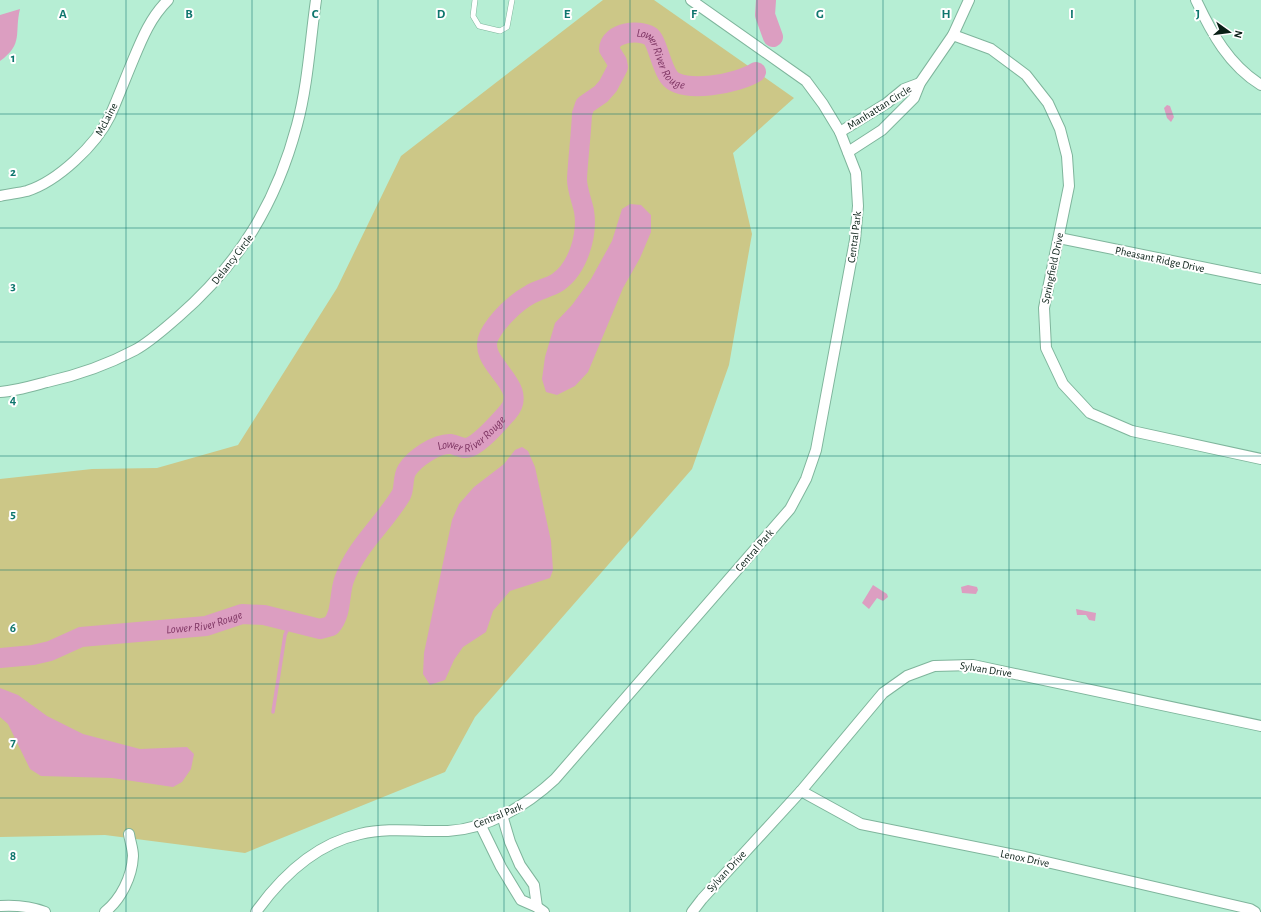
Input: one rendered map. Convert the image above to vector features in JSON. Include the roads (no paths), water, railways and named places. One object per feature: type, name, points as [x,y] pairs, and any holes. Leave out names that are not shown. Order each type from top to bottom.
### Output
[{"type":"street","name":"McLaine","points":[[0,196],[27,191],[42,184],[64,168],[94,140],[109,117],[145,30],[155,14],[168,0]]},
{"type":"street","name":"Delancy Circle","points":[[0,392],[74,376],[101,366],[136,349],[191,305],[215,282],[239,253],[258,226],[290,150],[302,104],[316,0]]},
{"type":"street","name":"Central Park","points":[[256,912],[273,888],[299,864],[326,847],[360,834],[392,830],[450,831],[480,824],[519,808],[539,794],[555,779],[790,509],[806,479],[816,450],[855,240],[858,206],[856,173],[840,132],[824,104],[806,82],[691,0]]},
{"type":"street","name":"Manhattan Circle","points":[[848,152],[882,130],[898,116],[914,98],[920,83],[953,35],[969,0]]},
{"type":"street","points":[[1196,0],[1214,37],[1230,59],[1250,78],[1261,85]]},
{"type":"street","name":"Springfield Drive","points":[[953,35],[991,49],[1026,75],[1048,103],[1060,129],[1067,156],[1069,186],[1044,308],[1046,348],[1063,384],[1090,413],[1132,431],[1261,459]]},
{"type":"street","name":"Manhattan Circle","points":[[840,132],[887,103],[904,88],[920,83]]},
{"type":"street","name":"Pheasant Ridge Drive","points":[[1059,238],[1261,280]]},
{"type":"street","name":"Sylvan Drive","points":[[692,912],[702,898],[801,791],[883,693],[907,676],[934,666],[973,665],[1261,726]]},
{"type":"street","name":"Lenox Drive","points":[[801,791],[861,824],[1025,857],[1250,909],[1255,912]]},
{"type":"street","points":[[502,815],[510,842],[520,865],[534,885],[540,909]]},
{"type":"street","points":[[480,824],[501,867],[522,900],[540,909]]},
{"type":"street","points":[[106,912],[112,906],[128,880],[133,856],[129,834]]},
{"type":"street","points":[[0,906],[15,905],[34,907],[45,912]]},
{"type":"lane","points":[[475,0],[473,16],[480,26],[500,31],[507,27],[512,0]]},
{"type":"waterway","name":"Lower River Rouge","points":[[766,0],[765,15],[773,37]]},
{"type":"waterway","name":"Lower River Rouge","points":[[0,658],[33,655],[50,651],[81,637],[206,626],[242,614],[264,615],[320,629],[331,626],[337,616],[342,586],[349,568],[355,557],[401,495],[405,473],[410,466],[426,452],[439,446],[451,444],[465,448],[475,444],[500,421],[508,412],[513,402],[513,393],[509,383],[490,356],[487,346],[489,336],[492,330],[513,307],[525,297],[558,282],[565,276],[576,260],[583,240],[585,220],[577,183],[582,114],[585,105],[601,94],[608,86],[618,67],[617,62],[609,49],[614,39],[632,33],[650,36],[655,43],[666,73],[676,82],[686,85],[698,86],[725,83],[756,72]]},
{"type":"waterway","points":[[273,712],[285,635],[291,621]]}]
